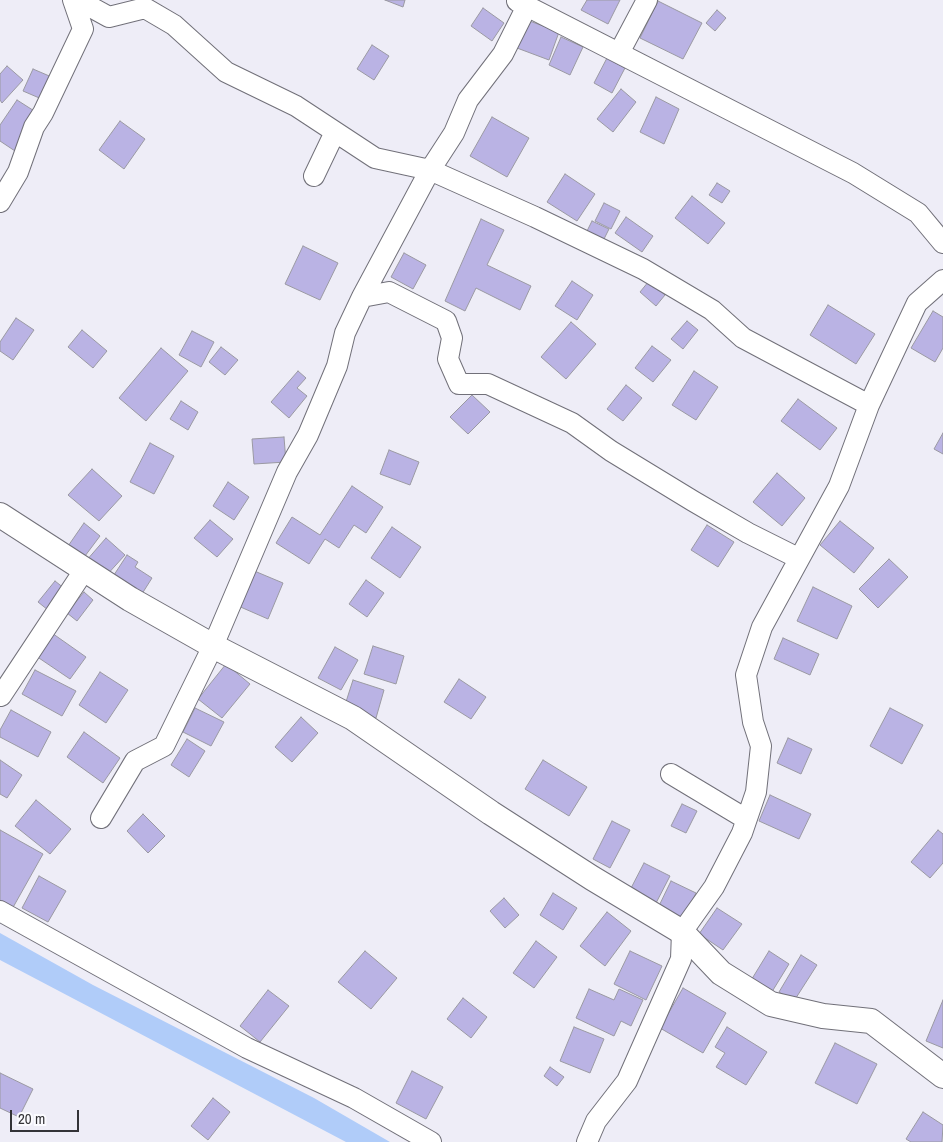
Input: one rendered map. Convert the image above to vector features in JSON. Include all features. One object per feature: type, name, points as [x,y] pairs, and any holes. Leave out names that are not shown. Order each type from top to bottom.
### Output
[{"type":"street","points":[[0,202],[18,172],[34,127],[44,113],[83,28],[73,0]]},
{"type":"street","points":[[78,0],[109,17],[145,8],[174,25],[226,72],[296,106],[376,158],[430,170],[535,217],[643,269],[712,310],[743,338],[869,406]]},
{"type":"street","points":[[619,53],[647,0]]},
{"type":"street","points":[[101,818],[134,761],[164,746],[213,646],[287,472],[308,435],[337,366],[345,333],[362,297],[430,170],[454,133],[468,100],[503,54],[521,3],[853,173],[918,213],[943,243]]},
{"type":"street","points":[[314,176],[335,132]]},
{"type":"street","points":[[587,1142],[596,1121],[627,1081],[681,959],[682,932],[714,887],[746,820],[756,792],[761,746],[753,722],[746,675],[762,627],[839,486],[869,406],[917,303],[943,280]]},
{"type":"street","points":[[362,297],[389,292],[446,321],[452,338],[448,359],[459,384],[488,384],[572,423],[611,451],[693,501],[798,558]]},
{"type":"street","points":[[0,515],[130,599],[213,646],[353,718],[561,858],[682,932],[721,973],[771,1004],[823,1016],[871,1021],[943,1076]]},
{"type":"street","points":[[1,696],[85,569]]},
{"type":"street","points":[[671,774],[746,820]]},
{"type":"street","points":[[0,911],[247,1048],[386,1114],[431,1142]]},
{"type":"water","points":[[0,933],[93,985],[314,1098],[390,1142],[346,1142],[0,960]]},
{"type":"building","points":[[385,0],[405,0],[403,7]]},
{"type":"building","points":[[587,0],[620,0],[608,24],[581,10]]},
{"type":"building","points":[[658,1],[702,23],[683,59],[640,38]]},
{"type":"building","points":[[483,8],[504,23],[492,41],[471,26]]},
{"type":"building","points":[[717,10],[726,18],[715,31],[706,23]]},
{"type":"building","points":[[527,20],[559,32],[549,60],[517,48]]},
{"type":"building","points":[[561,37],[583,47],[570,75],[549,65]]},
{"type":"building","points":[[372,45],[389,56],[374,80],[357,69]]},
{"type":"building","points":[[607,58],[625,68],[612,93],[594,83]]},
{"type":"building","points":[[7,66],[23,80],[2,103],[0,100],[0,74]]},
{"type":"building","points":[[33,69],[54,78],[44,100],[23,91]]},
{"type":"building","points":[[621,89],[636,102],[613,132],[597,119]]},
{"type":"building","points":[[656,97],[679,109],[664,144],[640,132]]},
{"type":"building","points":[[17,100],[39,114],[15,151],[0,141],[0,125]]},
{"type":"building","points":[[492,117],[529,138],[507,177],[470,156]]},
{"type":"building","points":[[120,121],[145,139],[124,169],[99,150]]},
{"type":"building","points":[[565,174],[595,194],[577,221],[547,202]]},
{"type":"building","points":[[717,183],[730,191],[722,203],[709,195]]},
{"type":"building","points":[[692,196],[725,223],[708,244],[675,218]]},
{"type":"building","points":[[604,203],[620,211],[611,229],[595,221]]},
{"type":"building","points":[[626,217],[653,236],[642,252],[615,233]]},
{"type":"building","points":[[481,219],[504,230],[487,265],[531,286],[520,310],[476,288],[465,311],[445,301]]},
{"type":"building","points":[[592,221],[609,229],[600,247],[583,239]]},
{"type":"building","points":[[303,246],[338,263],[320,300],[285,284]]},
{"type":"building","points":[[404,253],[426,265],[413,289],[391,277]]},
{"type":"building","points":[[572,281],[593,295],[577,320],[555,306]]},
{"type":"building","points":[[649,281],[665,295],[656,306],[640,292]]},
{"type":"building","points":[[828,305],[875,334],[856,364],[810,335]]},
{"type":"building","points":[[933,311],[943,317],[943,348],[935,362],[911,348]]},
{"type":"building","points":[[16,318],[34,330],[13,360],[0,351],[0,342]]},
{"type":"building","points":[[687,321],[698,330],[683,349],[671,339]]},
{"type":"building","points":[[571,322],[596,344],[566,379],[541,357]]},
{"type":"building","points":[[82,330],[107,351],[93,368],[68,347]]},
{"type":"building","points":[[192,331],[214,342],[201,367],[179,355]]},
{"type":"building","points":[[652,346],[671,360],[653,382],[635,368]]},
{"type":"building","points":[[221,347],[238,360],[225,375],[209,362]]},
{"type":"building","points":[[161,348],[188,371],[146,421],[119,398]]},
{"type":"building","points":[[298,371],[306,378],[297,388],[307,396],[289,418],[271,402]]},
{"type":"building","points":[[694,371],[718,387],[696,420],[672,405]]},
{"type":"building","points":[[626,385],[642,398],[623,421],[607,409]]},
{"type":"building","points":[[472,395],[490,412],[468,434],[450,417]]},
{"type":"building","points":[[798,399],[837,428],[820,450],[781,421]]},
{"type":"building","points":[[181,401],[198,412],[188,430],[170,419]]},
{"type":"building","points":[[943,433],[943,454],[934,449]]},
{"type":"building","points":[[284,437],[286,462],[254,464],[252,439]]},
{"type":"building","points":[[150,443],[174,456],[154,494],[130,482]]},
{"type":"building","points":[[389,450],[419,462],[410,485],[380,474]]},
{"type":"building","points":[[92,469],[122,496],[99,521],[68,495]]},
{"type":"building","points":[[777,473],[805,498],[782,526],[753,502]]},
{"type":"building","points":[[228,482],[249,497],[234,520],[213,506]]},
{"type":"building","points":[[352,486],[383,507],[366,533],[354,525],[339,548],[325,539],[309,564],[276,543],[292,517],[320,535]]},
{"type":"building","points":[[210,520],[233,539],[217,557],[194,538]]},
{"type":"building","points":[[840,521],[874,548],[854,573],[820,545]]},
{"type":"building","points":[[84,523],[100,536],[82,560],[66,549]]},
{"type":"building","points":[[707,525],[734,542],[718,567],[691,550]]},
{"type":"building","points":[[392,527],[421,547],[400,578],[371,558]]},
{"type":"building","points":[[106,538],[125,555],[105,577],[86,561]]},
{"type":"building","points":[[127,555],[138,562],[135,567],[152,578],[140,597],[112,578]]},
{"type":"building","points":[[889,559],[908,577],[878,608],[859,589]]},
{"type":"building","points":[[252,570],[283,583],[268,619],[236,605]]},
{"type":"building","points":[[366,580],[384,593],[367,617],[349,604]]},
{"type":"building","points":[[55,581],[65,589],[48,610],[38,602]]},
{"type":"building","points":[[813,587],[852,606],[837,639],[797,621]]},
{"type":"building","points":[[84,592],[93,600],[77,621],[67,613]]},
{"type":"building","points":[[49,631],[86,657],[70,679],[33,654]]},
{"type":"building","points":[[783,638],[819,654],[810,675],[774,659]]},
{"type":"building","points":[[373,646],[404,656],[396,684],[364,674]]},
{"type":"building","points":[[335,647],[358,660],[341,690],[318,678]]},
{"type":"building","points":[[226,664],[250,684],[222,718],[198,699]]},
{"type":"building","points":[[35,670],[76,691],[62,716],[22,694]]},
{"type":"building","points":[[100,672],[128,690],[106,723],[79,705]]},
{"type":"building","points":[[459,679],[486,697],[471,719],[444,702]]},
{"type":"building","points":[[353,680],[384,690],[376,718],[344,708]]},
{"type":"building","points":[[195,708],[224,722],[211,746],[183,732]]},
{"type":"building","points":[[890,708],[923,725],[902,764],[870,746]]},
{"type":"building","points":[[11,710],[51,732],[38,757],[0,737],[0,730]]},
{"type":"building","points":[[301,717],[318,733],[292,762],[275,747]]},
{"type":"building","points":[[84,732],[120,758],[103,783],[67,757]]},
{"type":"building","points":[[788,738],[812,749],[801,774],[777,763]]},
{"type":"building","points":[[187,739],[205,751],[189,777],[171,765]]},
{"type":"building","points":[[0,760],[22,775],[7,798],[0,794]]},
{"type":"building","points":[[543,760],[587,787],[569,816],[525,789]]},
{"type":"building","points":[[770,795],[811,814],[799,839],[759,821]]},
{"type":"building","points":[[36,800],[71,829],[50,854],[15,826]]},
{"type":"building","points":[[682,804],[697,811],[686,833],[671,826]]},
{"type":"building","points":[[143,814],[165,836],[148,853],[127,831]]},
{"type":"building","points":[[612,821],[630,830],[610,868],[593,859]]},
{"type":"building","points":[[0,830],[43,854],[11,911],[0,904]]},
{"type":"building","points":[[938,830],[943,834],[943,863],[930,878],[911,862]]},
{"type":"building","points":[[644,863],[670,876],[655,905],[629,892]]},
{"type":"building","points":[[39,876],[66,891],[48,922],[22,908]]},
{"type":"building","points":[[671,881],[696,893],[682,922],[657,910]]},
{"type":"building","points":[[553,893],[577,908],[563,930],[540,915]]},
{"type":"building","points":[[504,898],[519,915],[505,928],[490,911]]},
{"type":"building","points":[[717,908],[742,924],[723,950],[699,934]]},
{"type":"building","points":[[607,912],[631,931],[605,966],[580,946]]},
{"type":"building","points":[[536,941],[557,957],[534,988],[513,973]]},
{"type":"building","points":[[365,951],[397,978],[371,1009],[338,982]]},
{"type":"building","points":[[630,951],[662,966],[646,1000],[614,984]]},
{"type":"building","points":[[769,951],[789,964],[770,995],[750,982]]},
{"type":"building","points":[[801,955],[817,965],[794,1001],[779,992]]},
{"type":"building","points":[[683,988],[726,1013],[703,1053],[660,1028]]},
{"type":"building","points":[[589,989],[614,1000],[619,989],[643,1000],[631,1026],[621,1021],[614,1036],[576,1018]]},
{"type":"building","points":[[268,990],[289,1006],[260,1042],[240,1026]]},
{"type":"building","points":[[463,998],[487,1017],[471,1038],[447,1019]]},
{"type":"building","points":[[943,1000],[943,1048],[926,1041]]},
{"type":"building","points":[[574,1027],[604,1039],[590,1073],[560,1061]]},
{"type":"building","points":[[727,1027],[767,1052],[746,1085],[716,1067],[725,1053],[715,1047]]},
{"type":"building","points":[[835,1043],[877,1064],[857,1104],[815,1083]]},
{"type":"building","points":[[550,1067],[564,1077],[557,1086],[544,1076]]},
{"type":"building","points":[[412,1071],[443,1087],[426,1119],[396,1103]]},
{"type":"building","points":[[0,1073],[33,1089],[19,1117],[0,1108]]},
{"type":"building","points":[[213,1098],[230,1112],[208,1140],[191,1126]]},
{"type":"building","points":[[923,1112],[943,1125],[942,1142],[911,1142],[906,1139]]}]
